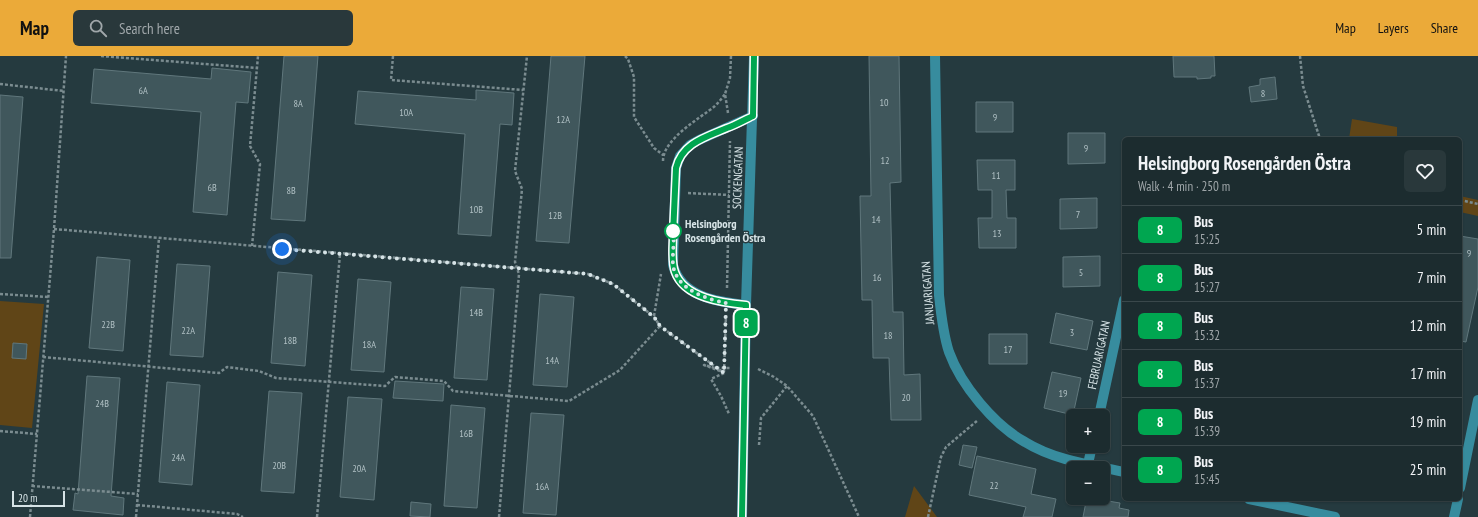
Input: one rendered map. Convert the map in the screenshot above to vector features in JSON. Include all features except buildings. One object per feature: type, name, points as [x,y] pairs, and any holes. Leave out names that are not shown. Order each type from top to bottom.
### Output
[{"type":"street","name":"SOCKENGATAN","points":[[742,517],[746,305],[754,56]]},
{"type":"street","name":"JANUARIGATAN","points":[[935,56],[939,295],[941,314],[950,354],[972,393],[988,412],[1011,433],[1039,450],[1076,461]]},
{"type":"street","points":[[746,305],[726,303],[700,295],[687,287],[677,277],[673,264],[676,168],[680,156],[690,145],[753,116]]},
{"type":"street","name":"FEBRUARIGATAN","points":[[1101,409],[1122,309]]},
{"type":"street","points":[[1462,478],[1478,400]]},
{"type":"street","name":"JANUARIGATAN","points":[[1110,469],[1122,472]]},
{"type":"street","points":[[1267,501],[1335,517]]},
{"type":"street","points":[[1454,517],[1458,501]]},
{"type":"path","points":[[30,517],[54,229],[66,56]]},
{"type":"path","points":[[101,56],[257,68]]},
{"type":"path","points":[[161,60],[162,56]]},
{"type":"path","points":[[252,246],[260,164],[250,146],[258,56]]},
{"type":"path","points":[[392,56],[391,80],[523,90]]},
{"type":"path","points":[[499,517],[519,274],[515,262],[522,189],[515,171],[527,56]]},
{"type":"path","points":[[625,56],[628,59],[634,77],[634,117],[654,148],[663,155]]},
{"type":"path","points":[[724,373],[730,127],[725,94],[730,78],[731,56]]},
{"type":"path","points":[[1300,56],[1303,86],[1319,137]]},
{"type":"path","points":[[0,84],[64,91]]},
{"type":"path","points":[[687,193],[729,195]]},
{"type":"path","points":[[1462,200],[1478,204]]},
{"type":"path","points":[[54,229],[588,274],[613,284],[654,317],[660,326],[724,373]]},
{"type":"path","points":[[136,517],[159,238]]},
{"type":"path","points":[[317,517],[340,254]]},
{"type":"path","points":[[0,294],[48,297]]},
{"type":"path","points":[[43,357],[219,373],[228,367],[259,371],[276,378],[385,386],[395,377],[444,381],[453,391],[568,401],[620,370],[660,326]]},
{"type":"path","points":[[724,373],[711,379],[721,396],[730,418]]},
{"type":"path","points":[[758,446],[761,418],[787,386],[813,416],[860,517]]},
{"type":"path","points":[[928,517],[941,457],[946,448],[988,412]]},
{"type":"path","points":[[0,431],[37,434]]},
{"type":"path","points":[[32,486],[138,494]]},
{"type":"path","points":[[137,505],[237,514],[243,517]]},
{"type":"shaded area","points":[[1352,119],[1397,127],[1397,137],[1349,137]]},
{"type":"shaded area","points":[[1462,196],[1478,200],[1478,216],[1462,212]]},
{"type":"shaded area","points":[[0,301],[44,304],[32,428],[0,425]]},
{"type":"shaded area","points":[[914,486],[937,517],[905,517]]},
{"type":"bus line","name":"8","points":[[742,517],[746,305],[716,301],[700,295],[681,282],[677,277],[673,264],[677,162],[680,156],[690,145],[753,116],[754,56]]},
{"type":"place","name":"Helsingborg Rosengården Östra","points":[[673,231]]},
{"type":"route","points":[[282,249],[588,274],[613,284],[654,317],[660,326],[724,373],[726,303],[700,295],[687,287],[677,277],[673,264],[674,230],[673,231]]}]
